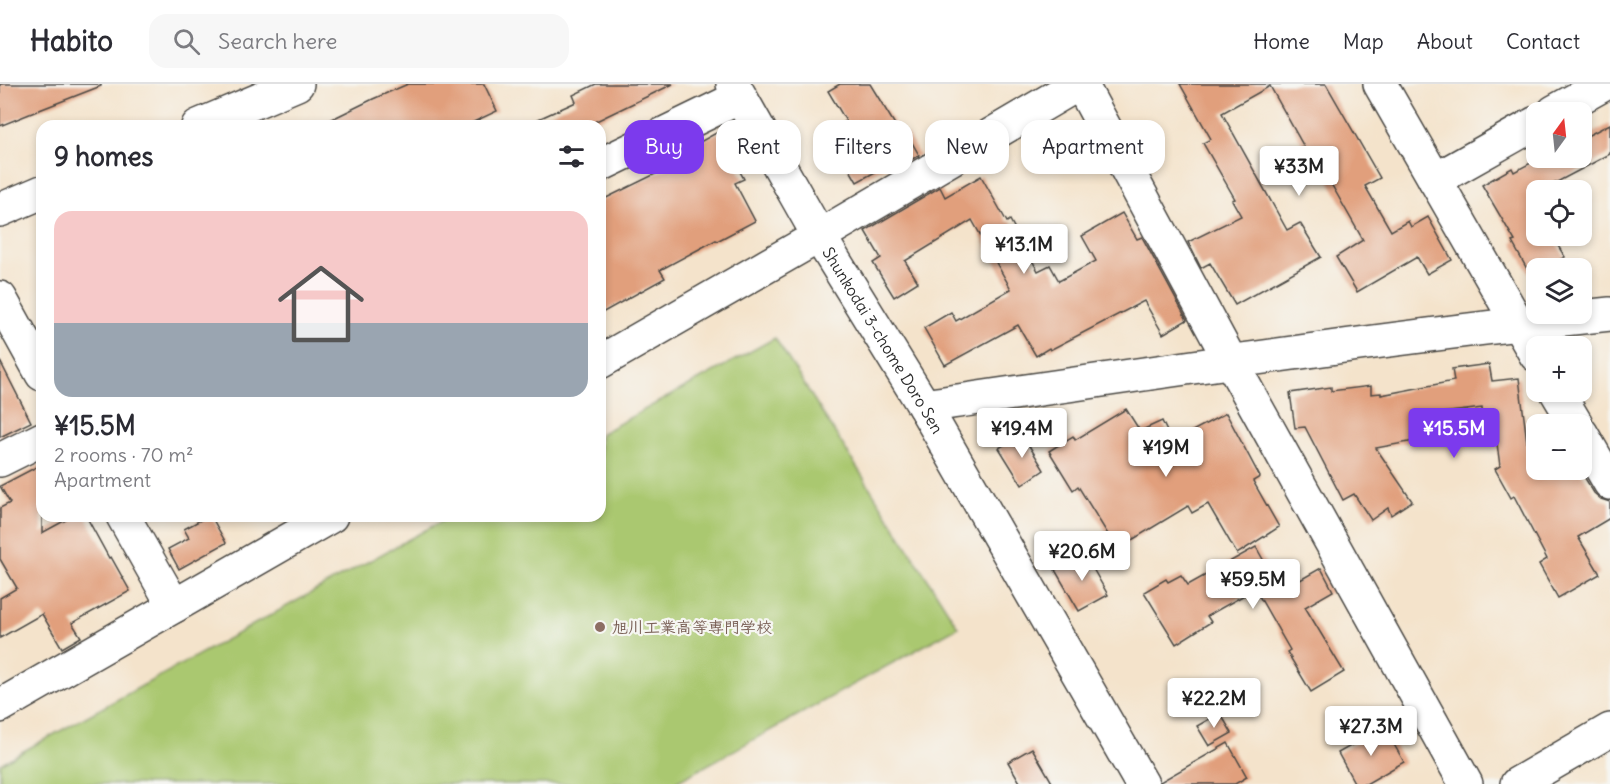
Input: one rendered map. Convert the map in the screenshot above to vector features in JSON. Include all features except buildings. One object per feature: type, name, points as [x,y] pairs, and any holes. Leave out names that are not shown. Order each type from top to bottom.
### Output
[{"type":"street","points":[[212,120],[297,84]]},
{"type":"street","points":[[606,359],[1079,84],[1466,784]]},
{"type":"street","points":[[1380,84],[1526,338]]},
{"type":"street","points":[[1572,102],[1604,84]]},
{"type":"street","points":[[606,162],[736,90]]},
{"type":"street","name":"Shunkodai 3-chome Doro Sen","points":[[736,90],[819,236],[924,406],[1142,784]]},
{"type":"street","points":[[1435,180],[1526,129]]},
{"type":"street","points":[[0,210],[36,195]]},
{"type":"street","points":[[0,298],[36,363]]},
{"type":"street","points":[[924,406],[1231,362],[1610,314]]},
{"type":"street","points":[[0,460],[36,442]]},
{"type":"street","points":[[1592,452],[1610,483]]},
{"type":"street","points":[[126,522],[174,606]]},
{"type":"street","points":[[0,706],[321,522]]},
{"type":"street","points":[[1517,784],[1610,730]]},
{"type":"green space","name":"旭川工業高等専門学校","points":[[775,338],[958,627],[673,784],[0,784],[0,764],[440,522],[606,522],[606,431]]},
{"type":"place","name":"旭川工業高等専門学校","points":[[600,627]]}]
